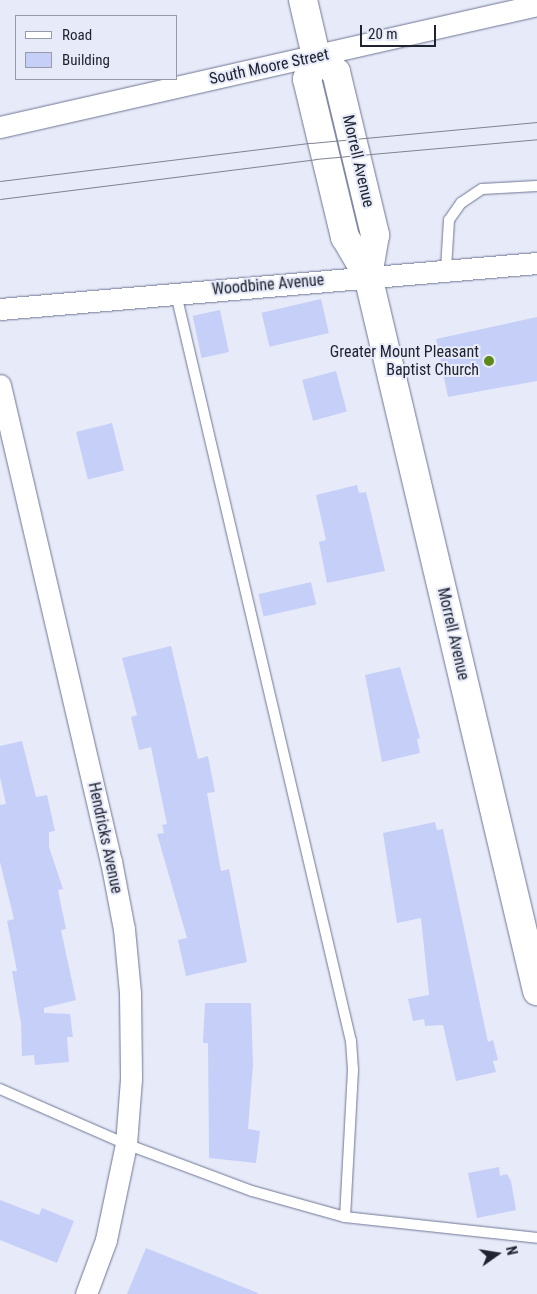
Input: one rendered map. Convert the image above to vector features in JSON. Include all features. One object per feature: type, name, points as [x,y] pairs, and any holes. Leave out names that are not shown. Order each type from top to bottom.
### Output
[{"type":"street","points":[[303,0],[316,56]]},
{"type":"street","name":"South Moore Street","points":[[0,127],[537,5]]},
{"type":"street","name":"Morrell Avenue","points":[[316,56],[336,72],[375,235],[368,276],[537,991]]},
{"type":"street","name":"Woodbine Avenue","points":[[0,309],[446,269],[537,263]]},
{"type":"street","name":"Hendricks Avenue","points":[[0,385],[124,929],[130,993],[131,1078],[126,1144],[106,1240],[86,1294]]},
{"type":"lane","points":[[446,269],[449,220],[461,204],[482,190],[537,186]]},
{"type":"lane","points":[[176,294],[351,1041],[353,1070],[345,1217]]},
{"type":"lane","points":[[0,1089],[126,1144],[252,1191],[345,1217],[537,1238]]},
{"type":"building","points":[[321,299],[329,333],[269,347],[262,313]]},
{"type":"building","points":[[220,310],[229,352],[202,358],[193,316]]},
{"type":"building","name":"Greater Mount Pleasant Baptist Church","points":[[537,317],[537,381],[448,397],[436,339]]},
{"type":"building","points":[[336,371],[347,412],[313,421],[302,380]]},
{"type":"building","points":[[112,423],[124,471],[88,479],[76,432]]},
{"type":"building","points":[[357,485],[359,493],[366,492],[385,571],[327,583],[319,542],[326,540],[316,495]]},
{"type":"building","points":[[311,582],[316,604],[264,617],[258,594]]},
{"type":"building","points":[[171,646],[198,759],[208,756],[215,792],[207,793],[221,871],[229,869],[247,962],[186,976],[178,940],[187,938],[157,834],[164,833],[162,825],[167,824],[151,747],[139,750],[131,717],[137,715],[122,658]]},
{"type":"building","points":[[400,667],[420,738],[417,739],[420,753],[382,762],[365,675]]},
{"type":"building","points":[[22,741],[36,797],[47,795],[55,831],[49,832],[49,847],[63,889],[58,890],[66,929],[61,930],[76,1000],[44,1008],[44,1013],[70,1014],[73,1037],[67,1037],[69,1062],[35,1065],[34,1055],[22,1056],[21,1023],[12,971],[17,971],[7,921],[14,919],[0,862],[0,805],[6,804],[0,777],[0,746]]},
{"type":"building","points":[[435,822],[437,830],[443,829],[488,1042],[493,1040],[498,1060],[493,1061],[496,1072],[456,1081],[443,1025],[425,1026],[424,1019],[413,1021],[408,999],[429,995],[421,918],[397,923],[383,833]]},
{"type":"building","points":[[205,1003],[251,1003],[253,1065],[248,1129],[260,1131],[256,1163],[209,1158],[208,1043],[203,1043]]},
{"type":"building","points":[[499,1167],[500,1176],[507,1174],[511,1181],[516,1210],[477,1218],[468,1173]]},
{"type":"building","points":[[0,1200],[39,1215],[42,1208],[74,1221],[57,1263],[0,1240]]},
{"type":"building","points":[[146,1248],[258,1293],[258,1294],[127,1294]]},
{"type":"tram line","points":[[0,181],[311,143],[537,122]]},
{"type":"tram line","points":[[0,199],[315,159],[537,139]]},
{"type":"place","name":"Greater Mount Pleasant Baptist Church","points":[[489,361]]}]
